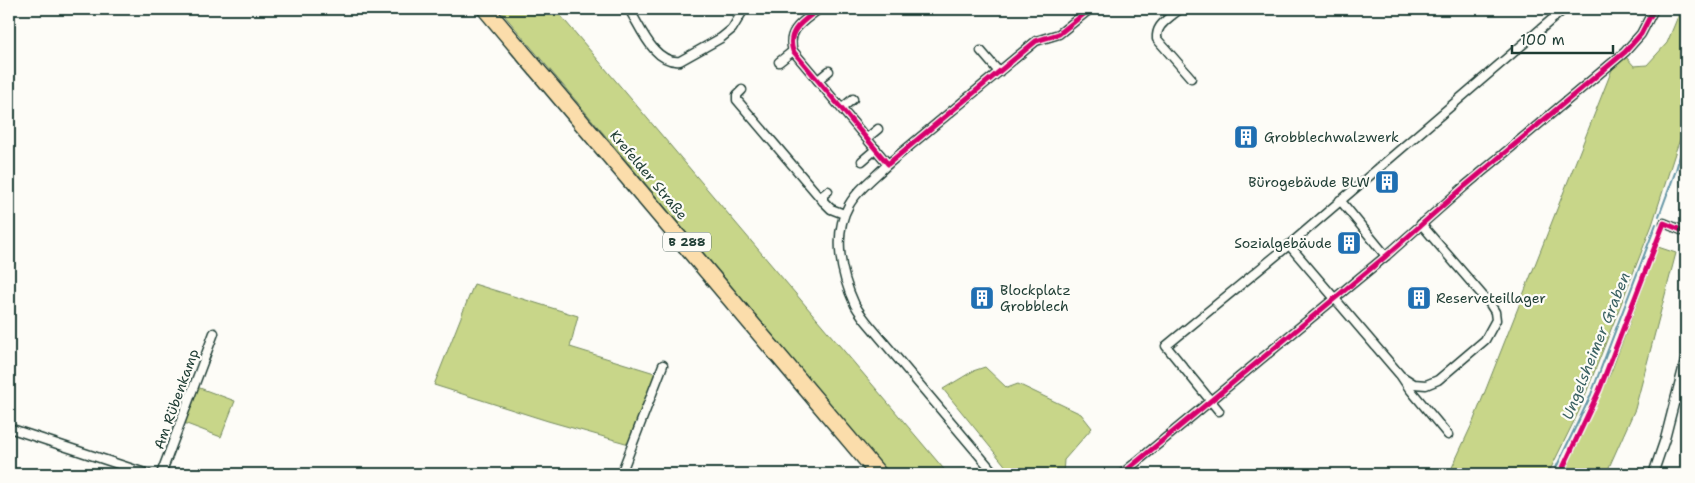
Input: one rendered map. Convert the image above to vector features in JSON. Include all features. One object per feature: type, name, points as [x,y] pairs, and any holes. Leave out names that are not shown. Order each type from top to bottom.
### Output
[{"type":"main road","name":"Krefelder Straße","points":[[481,9],[874,474]]},
{"type":"main road","name":"Krefelder Straße","points":[[490,9],[883,474]]},
{"type":"street","points":[[629,9],[659,56],[672,62],[680,61],[721,38],[732,29],[744,9]]},
{"type":"street","points":[[819,9],[792,34],[790,43],[793,51],[888,164]]},
{"type":"street","points":[[995,474],[870,326],[856,306],[846,282],[840,255],[840,232],[844,214],[859,191],[888,164],[1036,41],[1059,34],[1090,9]]},
{"type":"street","points":[[1180,9],[1170,12],[1159,26],[1156,32],[1157,39],[1191,78]]},
{"type":"street","points":[[1219,411],[1166,346],[1289,245],[1564,9]]},
{"type":"street","points":[[1122,474],[1386,256],[1583,85],[1625,52],[1642,34],[1654,9]]},
{"type":"street","points":[[779,62],[793,51]]},
{"type":"street","points":[[981,51],[999,72]]},
{"type":"street","points":[[818,80],[829,70]]},
{"type":"street","points":[[742,90],[737,95],[737,100],[823,201],[831,209],[844,214]]},
{"type":"street","points":[[842,108],[853,100]]},
{"type":"street","points":[[867,138],[878,128]]},
{"type":"street","points":[[862,161],[876,149]]},
{"type":"street","points":[[823,201],[823,195],[828,191]]},
{"type":"street","points":[[1340,200],[1386,256]]},
{"type":"street","points":[[1664,223],[1686,232]]},
{"type":"street","points":[[1401,376],[1414,384],[1426,384],[1438,380],[1485,340],[1496,320],[1495,312],[1490,304],[1421,224]]},
{"type":"street","points":[[1289,245],[1401,376],[1448,435]]},
{"type":"street","name":"Am Rübenkamp","points":[[161,474],[214,333]]},
{"type":"street","points":[[1653,474],[1665,440],[1686,356]]},
{"type":"street","points":[[621,474],[663,365]]},
{"type":"street","points":[[1676,398],[1686,403]]},
{"type":"street","points":[[9,428],[148,474]]},
{"type":"green space","points":[[499,9],[555,9],[948,474],[889,474]]},
{"type":"green space","points":[[1681,9],[1686,9],[1686,124],[1652,225],[1579,411],[1549,472],[1548,474],[1449,474],[1473,422],[1613,67],[1626,57],[1634,66],[1647,65],[1667,43]]},
{"type":"green space","points":[[1658,247],[1676,253],[1635,409],[1606,474],[1564,474],[1611,372]]},
{"type":"green space","points":[[474,284],[578,316],[570,347],[658,374],[629,444],[434,385]]},
{"type":"green space","points":[[985,367],[1007,388],[1018,384],[1081,414],[1092,428],[1064,460],[1063,474],[1012,474],[943,389],[973,371]]},
{"type":"green space","points":[[197,387],[235,401],[221,437],[184,423]]},
{"type":"waterway","name":"Ungelsheimer Graben","points":[[1659,216],[1684,142]]},
{"type":"waterway","name":"Ungelsheimer Graben","points":[[1553,474],[1590,397],[1656,224]]},
{"type":"cycle path","points":[[819,9],[802,22],[794,32],[791,44],[793,51],[888,164],[1036,41],[1059,34],[1090,9]]},
{"type":"cycle path","points":[[1122,474],[1386,256],[1465,186],[1625,52],[1641,34],[1654,9]]},
{"type":"cycle path","points":[[1560,474],[1599,391],[1664,223],[1686,232]]},
{"type":"place","name":"Grobblechwalzwerk","points":[[1246,137]]},
{"type":"place","name":"Bürogebäude BLW","points":[[1387,182]]},
{"type":"place","name":"Sozialgebäude","points":[[1349,243]]},
{"type":"place","name":"Blockplatz Grobblech","points":[[982,298]]},
{"type":"place","name":"Reserveteillager","points":[[1419,298]]}]
